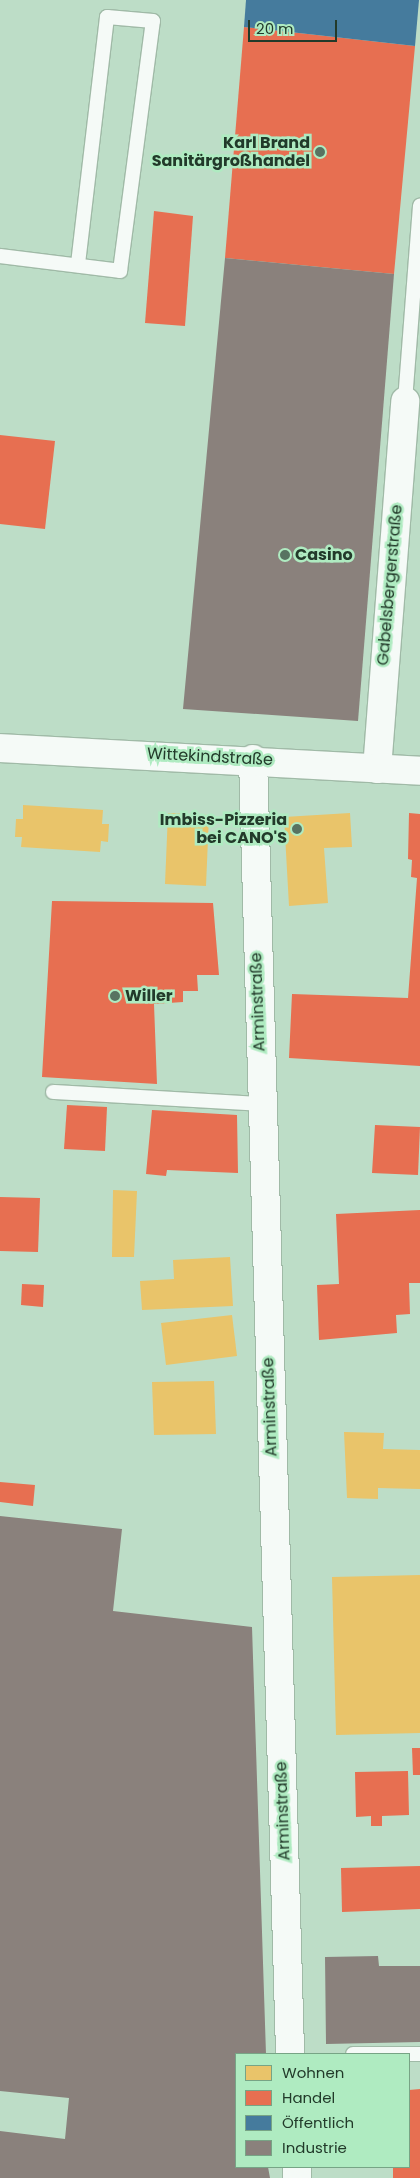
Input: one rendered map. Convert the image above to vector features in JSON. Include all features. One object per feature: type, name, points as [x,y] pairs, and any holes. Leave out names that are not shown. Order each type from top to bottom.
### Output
[{"type":"street","name":"Gabelsbergerstraße","points":[[377,768],[405,401]]},
{"type":"street","name":"Wittekindstraße","points":[[0,748],[253,759],[420,771]]},
{"type":"street","name":"Arminstraße","points":[[253,759],[261,1104],[290,2053]]},
{"type":"lane","points":[[0,256],[120,271],[153,21],[107,18],[78,265]]},
{"type":"lane","points":[[405,401],[420,206]]},
{"type":"lane","points":[[53,1092],[261,1104]]},
{"type":"building: Wohnen","points":[[23,805],[103,810],[102,824],[109,824],[108,842],[101,841],[100,852],[21,847],[22,837],[15,837],[16,819],[23,819]]},
{"type":"building: Wohnen","points":[[168,813],[209,815],[206,886],[165,884]]},
{"type":"building: Wohnen","points":[[350,813],[352,847],[324,848],[328,903],[289,906],[284,817]]},
{"type":"building: Wohnen","points":[[113,1190],[137,1191],[134,1257],[112,1257]]},
{"type":"building: Wohnen","points":[[230,1257],[233,1306],[142,1310],[140,1281],[174,1279],[173,1260]]},
{"type":"building: Wohnen","points":[[232,1315],[237,1356],[166,1365],[161,1323]]},
{"type":"building: Wohnen","points":[[214,1381],[216,1434],[154,1435],[152,1382]]},
{"type":"building: Wohnen","points":[[344,1432],[384,1433],[383,1449],[420,1450],[420,1489],[378,1488],[378,1499],[347,1498]]},
{"type":"building: Wohnen","points":[[420,1575],[420,1733],[336,1735],[332,1577]]},
{"type":"building: Handel","name":"Karl Brand Sanitärgroßhandel","points":[[244,27],[415,46],[394,274],[225,258]]},
{"type":"building: Handel","points":[[154,211],[193,216],[185,326],[145,323]]},
{"type":"building: Handel","points":[[0,435],[55,441],[45,529],[0,524]]},
{"type":"building: Handel","points":[[409,813],[420,814],[420,1066],[289,1058],[292,994],[408,998],[417,878],[411,877],[412,860],[408,859]]},
{"type":"building: Handel","name":"Willer","points":[[52,901],[213,903],[219,975],[197,975],[198,991],[183,991],[183,1002],[154,1004],[157,1084],[42,1077]]},
{"type":"building: Handel","points":[[67,1105],[107,1107],[105,1151],[64,1149]]},
{"type":"building: Handel","points":[[152,1110],[237,1115],[238,1173],[167,1170],[166,1176],[146,1174]]},
{"type":"building: Handel","points":[[375,1125],[420,1127],[418,1175],[372,1173]]},
{"type":"building: Handel","points":[[0,1197],[40,1198],[38,1252],[0,1251]]},
{"type":"building: Handel","points":[[420,1210],[420,1283],[409,1283],[410,1314],[396,1315],[397,1333],[319,1340],[317,1285],[339,1284],[336,1214]]},
{"type":"building: Handel","points":[[22,1284],[44,1285],[43,1307],[21,1305]]},
{"type":"building: Handel","points":[[0,1482],[35,1485],[33,1506],[0,1502]]},
{"type":"building: Handel","points":[[412,1748],[420,1748],[420,1775],[413,1775]]},
{"type":"building: Handel","points":[[408,1771],[409,1815],[382,1816],[382,1826],[371,1826],[371,1816],[356,1817],[355,1772]]},
{"type":"building: Handel","points":[[420,1866],[420,1909],[342,1912],[341,1868]]},
{"type":"building: Handel","points":[[420,2089],[420,2178],[393,2178],[393,2168],[410,2168],[410,2090]]},
{"type":"building: Öffentlich","points":[[246,0],[419,0],[415,46],[244,27]]},
{"type":"building: Industrie","name":"Casino","points":[[225,258],[394,274],[358,721],[183,709]]},
{"type":"building: Industrie","points":[[0,1516],[122,1529],[113,1611],[252,1627],[266,2053],[235,2053],[235,2168],[268,2168],[270,2178],[0,2178],[0,2131],[65,2139],[69,2098],[0,2091]]},
{"type":"building: Industrie","points":[[378,1956],[379,1966],[420,1966],[420,2042],[326,2044],[325,1957]]},
{"type":"place","name":"Karl Brand Sanitärgroßhandel","points":[[320,152]]},
{"type":"place","name":"Casino","points":[[285,555]]},
{"type":"place","name":"Imbiss-Pizzeria bei CANO'S","points":[[297,829]]},
{"type":"place","name":"Willer","points":[[115,996]]}]
